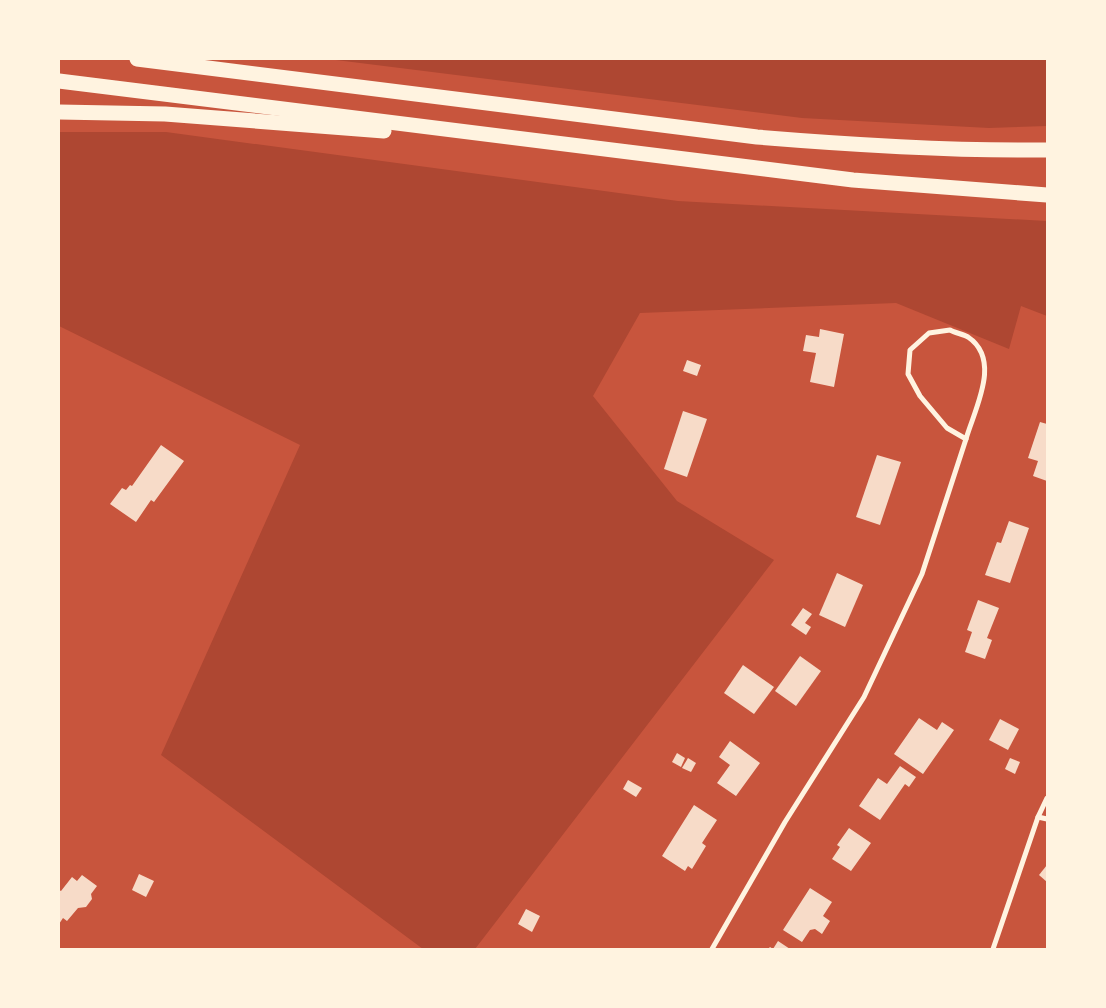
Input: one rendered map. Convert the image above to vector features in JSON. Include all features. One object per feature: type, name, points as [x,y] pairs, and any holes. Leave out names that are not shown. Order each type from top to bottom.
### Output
[{"type":"highway","points":[[137,59],[757,137],[911,148],[1047,150]]},
{"type":"highway","points":[[59,81],[853,180],[1047,195]]},
{"type":"highway","points":[[59,112],[165,114],[579,146]]},
{"type":"street","points":[[712,949],[785,822],[864,697],[922,574],[966,438],[986,374],[983,353],[968,337],[950,330],[929,333],[910,350],[908,374],[920,396],[934,415],[947,428],[966,438]]},
{"type":"street","points":[[993,949],[1038,817],[1047,798]]},
{"type":"street","points":[[1038,817],[1047,819]]},
{"type":"shaded area","points":[[328,59],[1047,59],[1047,126],[989,128],[802,118]]},
{"type":"shaded area","points":[[59,132],[166,132],[678,201],[1047,221],[1047,316],[1021,306],[1009,349],[896,303],[640,313],[593,396],[677,501],[774,560],[475,949],[423,949],[161,755],[300,445],[59,326]]},
{"type":"building","points":[[820,329],[844,334],[834,387],[810,382],[816,353],[803,351],[806,335],[819,337]]},
{"type":"building","points":[[687,360],[701,365],[697,376],[683,371]]},
{"type":"building","points":[[683,411],[707,419],[687,477],[664,469]]},
{"type":"building","points":[[1040,422],[1047,424],[1047,481],[1033,476],[1038,461],[1028,458]]},
{"type":"building","points":[[161,445],[184,461],[154,502],[151,500],[136,522],[110,504],[122,488],[126,490],[130,485],[132,486]]},
{"type":"building","points":[[877,455],[901,462],[880,525],[856,517]]},
{"type":"building","points":[[1009,521],[1029,528],[1010,583],[985,575],[997,542],[1001,543]]},
{"type":"building","points":[[837,573],[863,585],[845,627],[819,615]]},
{"type":"building","points":[[978,600],[999,608],[987,638],[992,640],[985,659],[965,652],[972,632],[967,630]]},
{"type":"building","points":[[803,608],[812,614],[805,623],[811,627],[806,635],[791,625]]},
{"type":"building","points":[[800,656],[821,671],[796,706],[775,691]]},
{"type":"building","points":[[743,665],[774,687],[754,714],[724,693]]},
{"type":"building","points":[[919,718],[937,730],[942,722],[954,730],[923,774],[894,754]]},
{"type":"building","points":[[1000,719],[1019,729],[1008,750],[989,740]]},
{"type":"building","points":[[730,741],[760,763],[736,796],[717,783],[730,765],[719,757]]},
{"type":"building","points":[[677,753],[685,758],[681,767],[672,762]]},
{"type":"building","points":[[688,758],[696,763],[691,772],[682,768]]},
{"type":"building","points":[[1010,758],[1020,762],[1015,774],[1005,769]]},
{"type":"building","points":[[900,766],[916,777],[909,787],[905,784],[880,820],[859,806],[878,778],[887,784]]},
{"type":"building","points":[[628,780],[642,788],[636,797],[623,789]]},
{"type":"building","points":[[694,805],[717,820],[702,843],[706,846],[692,869],[688,866],[685,871],[662,856]]},
{"type":"building","points":[[849,828],[871,843],[851,871],[832,859],[840,847],[837,845]]},
{"type":"building","points":[[1047,865],[1047,882],[1039,875]]},
{"type":"building","points":[[139,874],[154,881],[146,897],[132,890]]},
{"type":"building","points":[[82,875],[97,886],[91,894],[92,899],[86,907],[78,908],[67,921],[63,918],[59,924],[59,890],[61,891],[72,877],[77,881]]},
{"type":"building","points":[[810,888],[832,902],[823,916],[830,921],[822,934],[815,929],[810,930],[802,942],[783,930]]},
{"type":"building","points":[[526,909],[540,916],[532,932],[518,924]]},
{"type":"building","points":[[778,941],[790,949],[773,949]]}]
